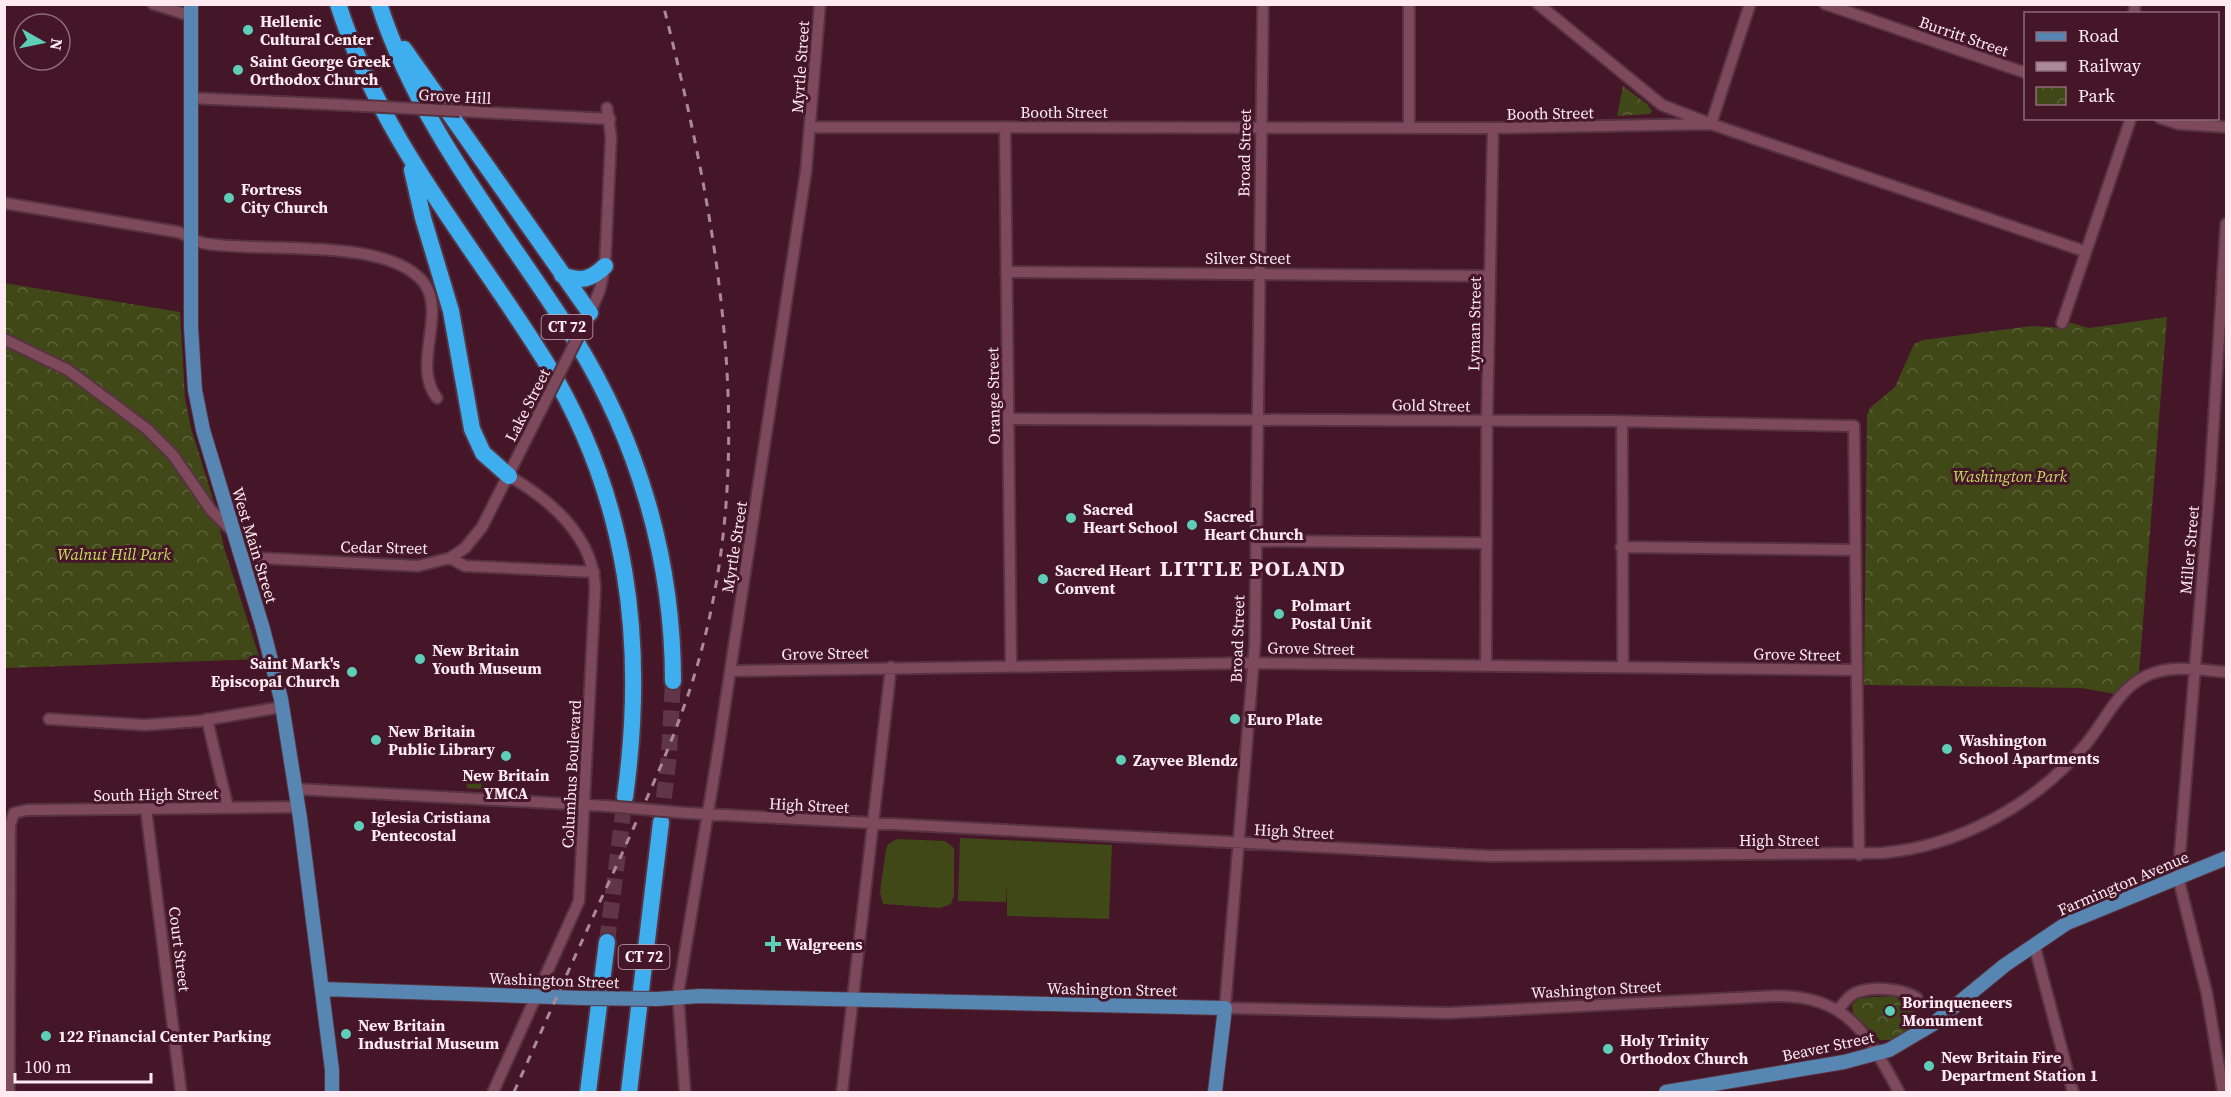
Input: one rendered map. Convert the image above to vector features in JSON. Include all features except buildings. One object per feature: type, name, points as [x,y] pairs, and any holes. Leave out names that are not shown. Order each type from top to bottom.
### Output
[{"type":"highway","name":"CT 72","points":[[338,4],[372,92],[410,161],[552,373],[580,429],[602,484],[621,552],[633,638],[634,709],[626,797]]},
{"type":"highway","name":"CT 72","points":[[381,10],[402,66],[437,132],[574,338],[596,375],[621,427],[642,482],[661,557],[670,617],[673,681]]},
{"type":"highway","points":[[381,10],[415,67],[562,274],[588,317]]},
{"type":"highway","points":[[410,161],[423,218],[451,311],[472,429],[483,453],[508,476]]},
{"type":"highway","points":[[562,274],[576,280],[586,279],[605,266]]},
{"type":"highway","name":"CT 72","points":[[629,1092],[661,822]]},
{"type":"highway","name":"CT 72","points":[[588,1092],[607,942]]},
{"type":"main road","name":"West Main Street","points":[[191,10],[192,349],[196,398],[206,443],[266,640],[282,707],[296,789],[322,989],[330,1092]]},
{"type":"main road","name":"Farmington Avenue","points":[[1977,987],[2034,944],[2083,916],[2226,858]]},
{"type":"main road","name":"Beaver Street","points":[[1666,1092],[1844,1062],[1878,1054],[1922,1032],[1977,987]]},
{"type":"main road","name":"Washington Street","points":[[322,989],[582,998],[657,999],[700,996],[1225,1008]]},
{"type":"main road","name":"Broad Street","points":[[1215,1092],[1225,1008]]},
{"type":"street","points":[[153,4],[191,10]]},
{"type":"street","name":"Myrtle Street","points":[[685,1092],[678,998],[806,171],[820,4]]},
{"type":"street","name":"Broad Street","points":[[1225,1008],[1254,663],[1263,4]]},
{"type":"street","points":[[1408,127],[1409,4]]},
{"type":"street","points":[[1538,4],[1662,105],[1711,124],[1750,4]]},
{"type":"street","name":"Burritt Street","points":[[1825,4],[2024,73]]},
{"type":"street","name":"Grove Hill","points":[[191,98],[460,111],[609,113]]},
{"type":"street","name":"Lake Street","points":[[450,558],[465,548],[477,535],[600,290],[605,266],[612,137],[609,113]]},
{"type":"street","points":[[2062,323],[2129,120]]},
{"type":"street","points":[[2166,120],[2179,124],[2226,128]]},
{"type":"street","name":"Booth Street","points":[[811,127],[1493,128],[1711,124],[2085,250]]},
{"type":"street","name":"Orange Street","points":[[1000,126],[1006,272],[1011,665]]},
{"type":"street","name":"Lyman Street","points":[[1486,665],[1487,421],[1493,128]]},
{"type":"street","points":[[4,203],[178,232],[207,243],[352,252],[374,256],[412,274],[424,283],[431,300],[427,374],[429,388],[437,398]]},
{"type":"street","name":"Miller Street","points":[[2223,1092],[2207,994],[2178,878],[2226,224]]},
{"type":"street","name":"Silver Street","points":[[1006,272],[1490,276]]},
{"type":"street","points":[[4,339],[73,374],[147,429],[179,463],[211,510],[234,533]]},
{"type":"street","name":"Gold Street","points":[[1008,419],[1622,422],[1854,426],[1855,550]]},
{"type":"street","points":[[1622,422],[1623,666]]},
{"type":"street","name":"Columbus Boulevard","points":[[493,1092],[579,901],[594,572],[586,547],[572,526],[528,488],[508,476]]},
{"type":"street","points":[[1256,541],[1486,543]]},
{"type":"street","points":[[1621,547],[1855,550],[1859,855]]},
{"type":"street","name":"Cedar Street","points":[[241,557],[418,566],[450,558],[465,566],[594,572]]},
{"type":"street","name":"Grove Street","points":[[730,671],[1254,663],[1856,670]]},
{"type":"street","points":[[842,1092],[891,667]]},
{"type":"street","name":"High Street","points":[[296,789],[607,806],[687,813],[1489,856],[1859,855],[1919,847],[1964,833],[1992,819],[2033,793],[2067,764],[2120,697],[2136,682],[2162,670],[2194,669],[2226,672]]},
{"type":"street","points":[[48,719],[135,725],[207,719],[282,707]]},
{"type":"street","points":[[207,719],[228,808]]},
{"type":"street","name":"South High Street","points":[[9,811],[298,807]]},
{"type":"street","name":"Court Street","points":[[146,809],[181,1092]]},
{"type":"street","points":[[9,811],[11,821],[7,894],[9,1092]]},
{"type":"street","points":[[2034,944],[2073,1092]]},
{"type":"street","points":[[1838,1010],[1850,996],[1862,992],[1901,991],[1917,998]]},
{"type":"street","name":"Washington Street","points":[[1225,1008],[1448,1013],[1788,996],[1813,999],[1838,1010],[1861,1029],[1899,1092]]},
{"type":"green space","points":[[1623,86],[1647,104],[1652,111],[1650,114],[1617,116]]},
{"type":"green space","name":"Walnut Hill Park","points":[[4,283],[180,312],[185,398],[191,428],[212,496],[225,551],[260,659],[5,668]]},
{"type":"green space","name":"Washington Park","points":[[2167,317],[2139,673],[2115,694],[2081,688],[1864,685],[1867,415],[1870,408],[1895,387],[1914,344],[1923,340],[2032,326],[2065,328],[2068,322],[2089,328]]},
{"type":"green space","points":[[466,772],[482,773],[481,789],[467,788]]},
{"type":"green space","points":[[960,838],[1112,845],[1109,919],[1007,916],[1007,882],[1006,902],[958,901]]},
{"type":"green space","points":[[897,839],[945,841],[954,848],[954,895],[951,904],[940,908],[883,904],[880,892],[886,849],[888,844]]},
{"type":"green space","points":[[1895,996],[1909,1010],[1918,1013],[1921,1023],[1892,1040],[1880,1040],[1853,1013],[1852,1005],[1859,998]]},
{"type":"tunnel","points":[[661,822],[669,755],[673,681]]},
{"type":"tunnel","points":[[607,942],[625,797]]},
{"type":"railway","points":[[514,1092],[665,757],[685,705],[701,652],[718,571],[727,490],[728,408],[724,326],[714,245],[699,164],[663,4]]},
{"type":"place","name":"Hellenic Cultural Center","points":[[248,30]]},
{"type":"place","name":"Saint George Greek Orthodox Church","points":[[238,70]]},
{"type":"place","name":"Fortress City Church","points":[[229,198]]},
{"type":"place","name":"Sacred Heart School","points":[[1071,518]]},
{"type":"place","name":"Sacred Heart Church","points":[[1192,525]]},
{"type":"place","name":"Sacred Heart Convent","points":[[1043,579]]},
{"type":"place","name":"Polmart Postal Unit","points":[[1279,614]]},
{"type":"place","name":"New Britain Youth Museum","points":[[420,659]]},
{"type":"place","name":"Saint Mark's Episcopal Church","points":[[352,672]]},
{"type":"place","name":"Euro Plate","points":[[1235,719]]},
{"type":"place","name":"New Britain Public Library","points":[[376,740]]},
{"type":"place","name":"Washington School Apartments","points":[[1947,749]]},
{"type":"place","name":"New Britain YMCA","points":[[506,756]]},
{"type":"place","name":"Zayvee Blendz","points":[[1121,760]]},
{"type":"place","name":"Iglesia Cristiana Pentecostal","points":[[359,826]]},
{"type":"place","name":"Walgreens","points":[[773,944]]},
{"type":"place","name":"Borinqueneers Monument","points":[[1890,1011]]},
{"type":"place","name":"New Britain Industrial Museum","points":[[346,1034]]},
{"type":"place","name":"122 Financial Center Parking","points":[[46,1036]]},
{"type":"place","name":"Holy Trinity Orthodox Church","points":[[1608,1049]]},
{"type":"place","name":"New Britain Fire Department Station 1","points":[[1929,1066]]},
{"type":"district","name":"LITTLE POLAND","points":[[1253,568]]}]
